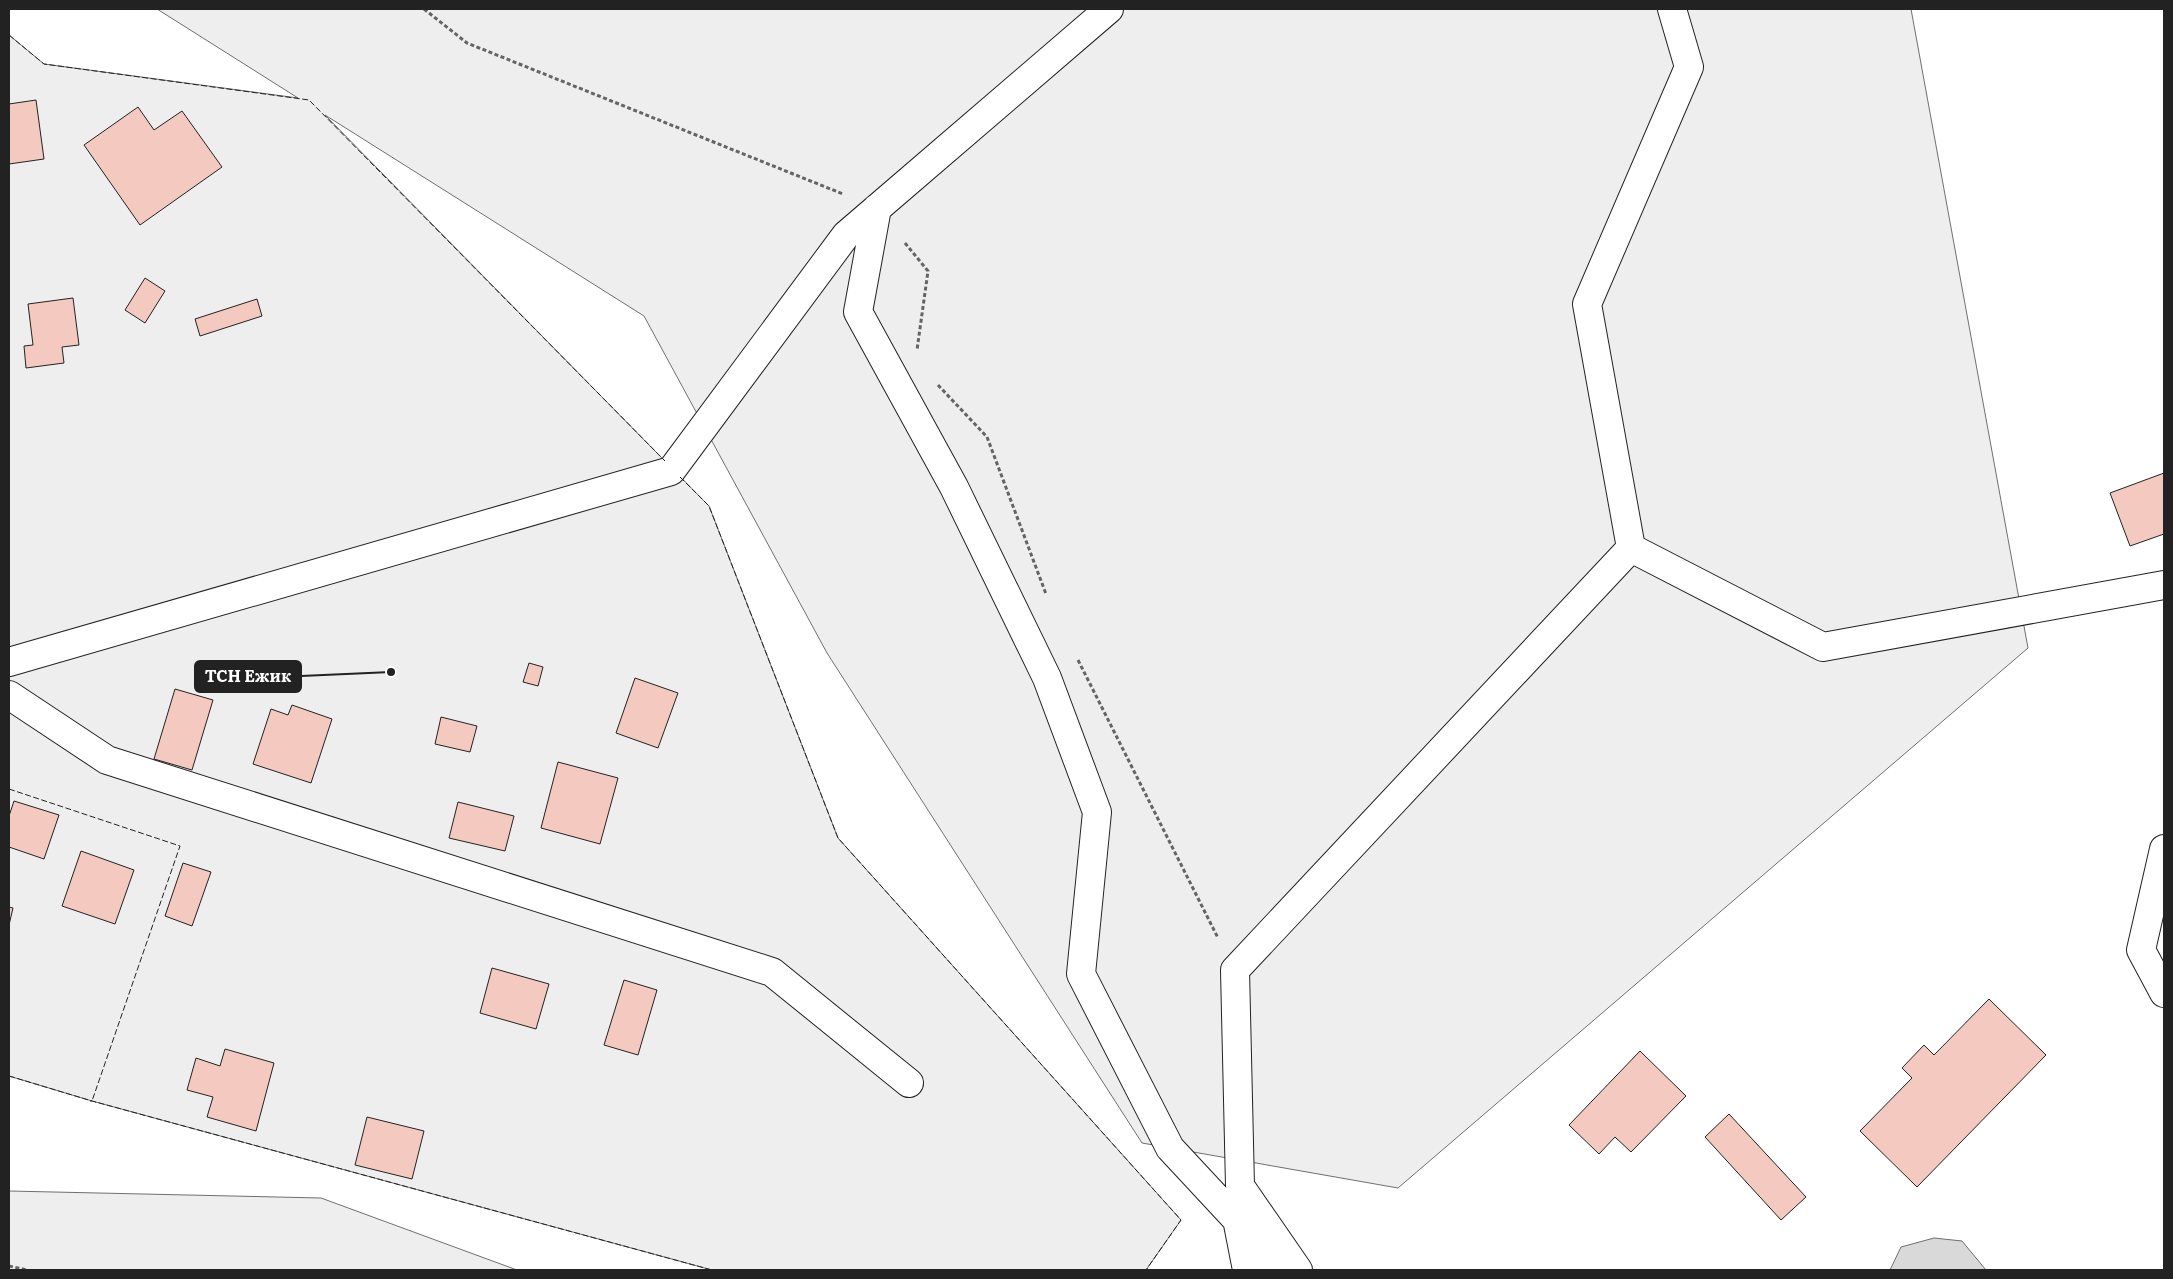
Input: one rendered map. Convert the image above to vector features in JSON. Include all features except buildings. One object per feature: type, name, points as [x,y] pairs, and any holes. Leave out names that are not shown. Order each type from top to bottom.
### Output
[{"type":"street","points":[[9,662],[672,471],[846,235],[1109,9]]},
{"type":"street","points":[[1631,548],[1587,304],[1689,67],[1672,9]]},
{"type":"street","points":[[877,208],[858,312],[954,487],[1047,678],[1097,812],[1081,974],[1170,1148],[1237,1220],[1278,1270]]},
{"type":"street","points":[[1631,548],[1823,647],[2164,585]]},
{"type":"street","points":[[1298,1270],[1240,1186],[1234,970],[1631,548]]},
{"type":"street","points":[[9,694],[107,760],[772,972],[909,1083]]},
{"type":"street","points":[[2164,849],[2141,950],[2164,993]]},
{"type":"street","points":[[1237,1220],[1247,1270]]},
{"type":"path","points":[[9,1266],[27,1270]]},
{"type":"shaded area","points":[[157,9],[1911,9],[2028,648],[1398,1188],[1142,1143],[827,653],[644,316],[325,115],[709,506],[838,838],[1181,1220],[1146,1270],[712,1270],[92,1101],[9,1076],[9,35],[44,64],[298,98]]},
{"type":"shaded area","points":[[9,1191],[321,1198],[517,1270],[9,1270]]},
{"type":"shaded area","points":[[1934,1238],[1962,1241],[1986,1270],[1890,1270],[1901,1247]]},
{"type":"fence","points":[[9,35],[44,64],[309,100],[665,461]]},
{"type":"fence","points":[[680,477],[709,506],[838,838],[1181,1220],[1146,1270]]},
{"type":"fence","points":[[9,789],[180,846],[92,1101],[90,1101]]},
{"type":"fence","points":[[9,1076],[92,1101],[712,1270]]},
{"type":"place","name":"ТСН Ежик","points":[[391,672]]}]
